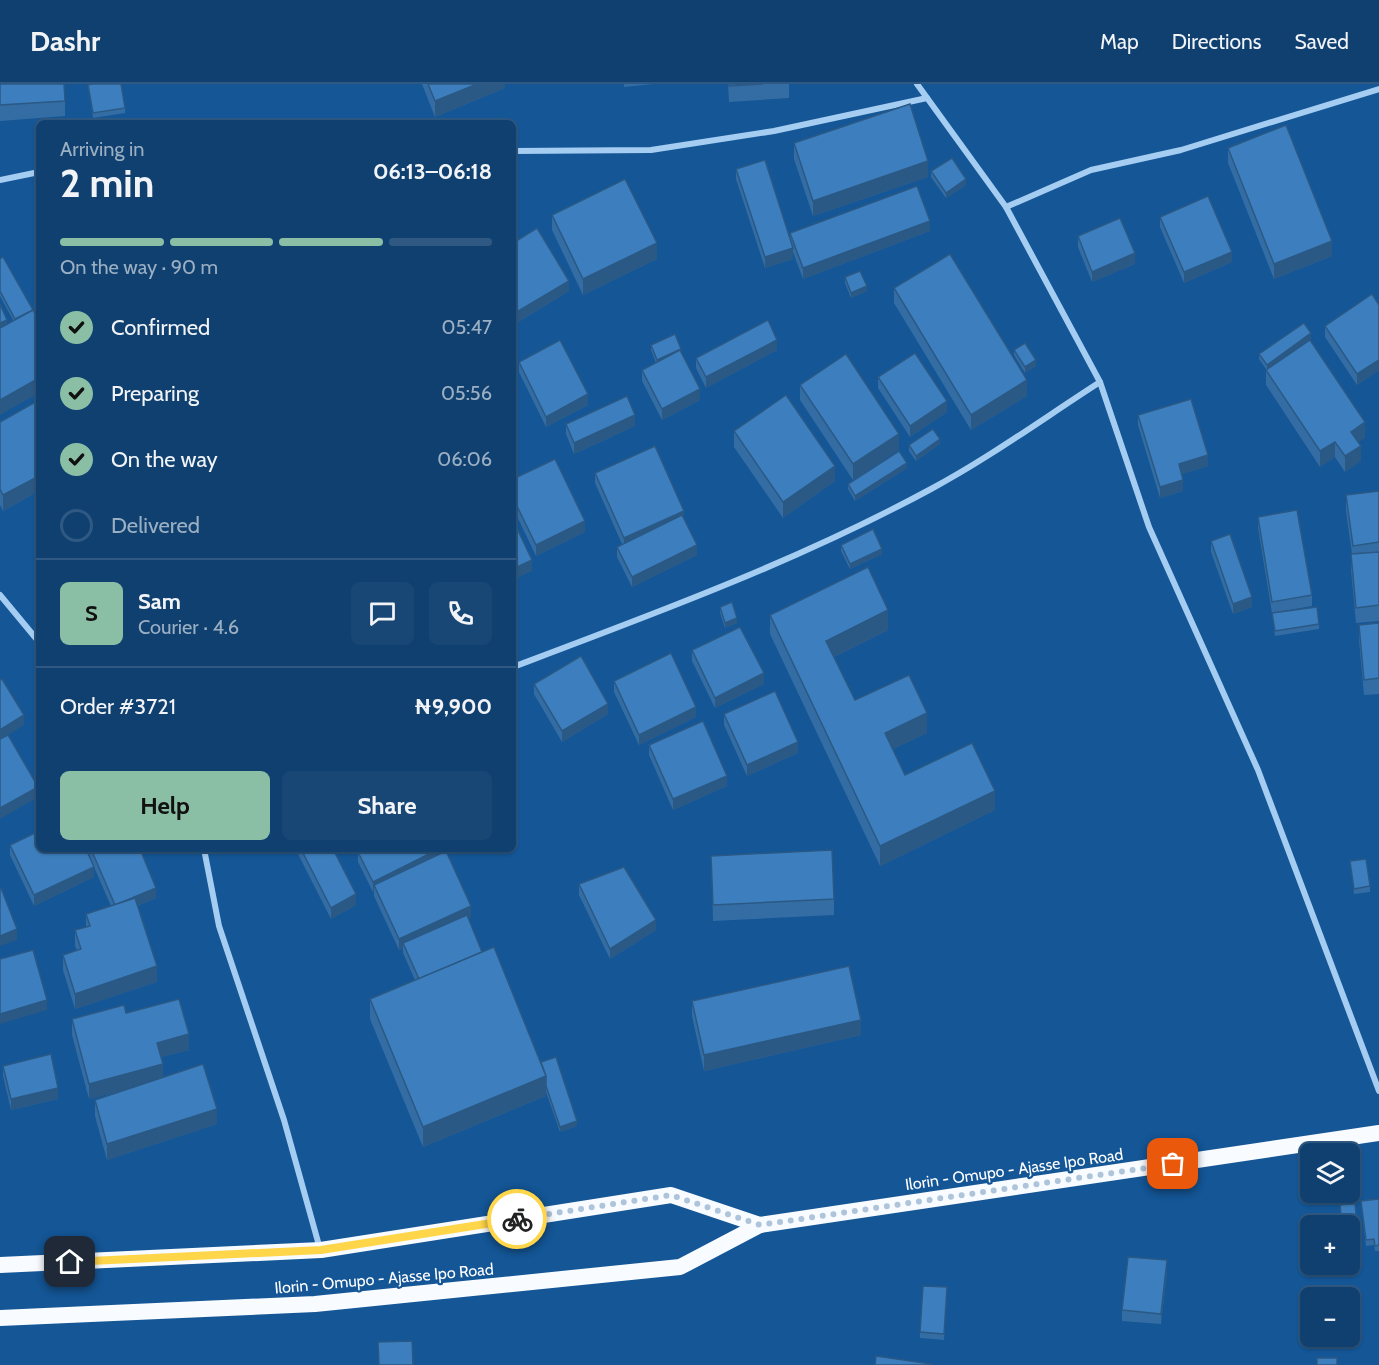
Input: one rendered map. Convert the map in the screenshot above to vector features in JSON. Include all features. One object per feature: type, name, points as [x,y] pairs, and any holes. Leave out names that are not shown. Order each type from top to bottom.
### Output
[{"type":"highway","name":"Ilorin - Omupo - Ajasse Ipo Road","points":[[0,1318],[315,1305],[680,1267],[760,1225],[1379,1133]]},
{"type":"highway","name":"Ilorin - Omupo - Ajasse Ipo Road","points":[[0,1265],[321,1250],[671,1195],[760,1225]]},
{"type":"street","points":[[917,84],[1006,207],[1100,382],[1149,527],[1258,770],[1379,1091]]},
{"type":"street","points":[[1006,207],[1091,170],[1180,150],[1379,88]]},
{"type":"street","points":[[516,151],[651,150],[774,131],[927,98]]},
{"type":"street","points":[[0,180],[36,173]]},
{"type":"street","points":[[516,666],[615,629],[835,538],[933,488],[1100,382]]},
{"type":"street","points":[[0,595],[36,638]]},
{"type":"street","points":[[205,852],[219,926],[284,1120],[321,1250]]},
{"type":"building","points":[[0,84],[64,84],[65,101],[0,105]]},
{"type":"building","points":[[121,84],[125,108],[93,113],[88,85]]},
{"type":"building","points":[[428,84],[477,84],[435,101]]},
{"type":"building","points":[[729,84],[763,84],[729,86]]},
{"type":"building","points":[[910,104],[928,161],[813,201],[794,143]]},
{"type":"building","points":[[1286,125],[1332,241],[1274,264],[1228,148]]},
{"type":"building","points":[[952,158],[966,179],[946,193],[931,171]]},
{"type":"building","points":[[765,160],[793,248],[765,257],[736,169]]},
{"type":"building","points":[[625,179],[657,243],[583,279],[552,215]]},
{"type":"building","points":[[917,186],[930,221],[803,268],[790,233]]},
{"type":"building","points":[[1208,196],[1232,252],[1184,272],[1160,217]]},
{"type":"building","points":[[1120,218],[1135,253],[1092,272],[1078,236]]},
{"type":"building","points":[[537,228],[569,281],[516,312],[516,241]]},
{"type":"building","points":[[950,254],[1027,380],[971,415],[894,288]]},
{"type":"building","points":[[3,257],[33,310],[15,319],[0,291],[0,259]]},
{"type":"building","points":[[860,271],[867,286],[851,293],[845,277]]},
{"type":"building","points":[[1372,294],[1379,305],[1379,360],[1357,374],[1325,326]]},
{"type":"building","points":[[0,304],[7,320],[0,323]]},
{"type":"building","points":[[33,310],[36,316],[36,380],[0,400],[0,328]]},
{"type":"building","points":[[768,320],[777,340],[706,377],[696,358]]},
{"type":"building","points":[[1304,323],[1311,333],[1267,365],[1259,354]]},
{"type":"building","points":[[675,334],[681,349],[657,360],[651,345]]},
{"type":"building","points":[[560,340],[588,394],[546,417],[519,362]]},
{"type":"building","points":[[1310,340],[1365,422],[1351,432],[1361,446],[1345,456],[1335,442],[1320,451],[1266,370]]},
{"type":"building","points":[[1025,343],[1036,360],[1025,367],[1014,350]]},
{"type":"building","points":[[680,350],[700,389],[662,409],[642,370]]},
{"type":"building","points":[[915,353],[947,401],[910,426],[878,377]]},
{"type":"building","points":[[846,354],[899,434],[853,464],[800,385]]},
{"type":"building","points":[[786,395],[835,466],[783,502],[734,431]]},
{"type":"building","points":[[627,396],[635,415],[574,443],[566,424]]},
{"type":"building","points":[[1191,399],[1208,455],[1179,464],[1183,480],[1160,487],[1138,415]]},
{"type":"building","points":[[36,402],[36,478],[3,495],[0,489],[0,422]]},
{"type":"building","points":[[933,429],[940,439],[916,456],[909,445]]},
{"type":"building","points":[[655,446],[684,511],[624,538],[595,473]]},
{"type":"building","points":[[899,451],[907,463],[855,496],[848,484]]},
{"type":"building","points":[[555,459],[585,521],[536,545],[516,504],[516,478]]},
{"type":"building","points":[[1379,491],[1379,542],[1353,546],[1346,495]]},
{"type":"building","points":[[1297,510],[1312,595],[1272,602],[1258,517]]},
{"type":"building","points":[[682,515],[697,545],[632,577],[617,547]]},
{"type":"building","points":[[516,526],[532,560],[516,568]]},
{"type":"building","points":[[873,529],[882,549],[850,564],[841,545]]},
{"type":"building","points":[[1230,534],[1252,597],[1233,604],[1211,541]]},
{"type":"building","points":[[1379,552],[1379,605],[1356,608],[1351,554]]},
{"type":"building","points":[[868,567],[888,610],[826,641],[855,700],[909,675],[927,713],[885,733],[905,775],[972,743],[995,791],[880,846],[770,615]]},
{"type":"building","points":[[732,602],[737,618],[725,623],[720,607]]},
{"type":"building","points":[[1317,607],[1319,624],[1275,631],[1272,613]]},
{"type":"building","points":[[1379,623],[1379,678],[1364,680],[1359,625]]},
{"type":"building","points":[[740,627],[764,673],[715,698],[692,650]]},
{"type":"building","points":[[671,653],[696,707],[639,735],[614,681]]},
{"type":"building","points":[[581,656],[608,704],[562,731],[534,684]]},
{"type":"building","points":[[2,679],[24,715],[0,730],[0,680]]},
{"type":"building","points":[[775,691],[798,742],[747,765],[724,714]]},
{"type":"building","points":[[703,721],[727,776],[673,799],[649,745]]},
{"type":"building","points":[[8,735],[36,784],[36,788],[0,808],[0,739]]},
{"type":"building","points":[[36,832],[36,852],[87,852],[94,867],[34,895],[10,845]]},
{"type":"building","points":[[832,850],[834,899],[713,905],[711,856]]},
{"type":"building","points":[[92,852],[141,852],[156,888],[115,905]]},
{"type":"building","points":[[303,852],[335,852],[356,894],[331,908]]},
{"type":"building","points":[[358,852],[433,852],[373,882]]},
{"type":"building","points":[[446,852],[471,906],[399,939],[374,885]]},
{"type":"building","points":[[1366,859],[1370,886],[1354,889],[1350,861]]},
{"type":"building","points":[[624,867],[656,920],[610,949],[579,884]]},
{"type":"building","points":[[0,888],[17,929],[0,936]]},
{"type":"building","points":[[135,898],[157,966],[75,994],[63,955],[81,949],[75,930],[90,926],[86,914]]},
{"type":"building","points":[[467,915],[482,952],[419,979],[403,943]]},
{"type":"building","points":[[494,947],[546,1076],[423,1127],[370,999]]},
{"type":"building","points":[[33,950],[47,1000],[0,1014],[0,959]]},
{"type":"building","points":[[849,966],[861,1020],[704,1055],[692,1001]]},
{"type":"building","points":[[179,999],[189,1034],[157,1043],[163,1064],[89,1084],[72,1019],[124,1005],[126,1013]]},
{"type":"building","points":[[51,1054],[58,1088],[11,1099],[3,1066]]},
{"type":"building","points":[[556,1057],[577,1121],[560,1127],[546,1086],[546,1076],[541,1062]]},
{"type":"building","points":[[203,1064],[217,1109],[107,1144],[95,1100]]},
{"type":"building","points":[[1379,1199],[1379,1245],[1375,1246],[1374,1239],[1366,1240],[1361,1201]]},
{"type":"building","points":[[1355,1203],[1356,1215],[1341,1215],[1340,1205]]},
{"type":"building","points":[[1128,1257],[1167,1260],[1161,1314],[1122,1310]]},
{"type":"building","points":[[923,1286],[947,1287],[944,1334],[920,1332]]},
{"type":"building","points":[[412,1341],[413,1365],[379,1365],[378,1342]]},
{"type":"building","points":[[876,1356],[931,1364],[875,1365]]},
{"type":"building","points":[[1317,1358],[1337,1358],[1337,1365],[1317,1365]]},
{"type":"way so far","points":[[517,1219],[671,1195],[760,1225],[1173,1164]]},
{"type":"route","points":[[70,1262],[321,1250],[517,1219]]}]
